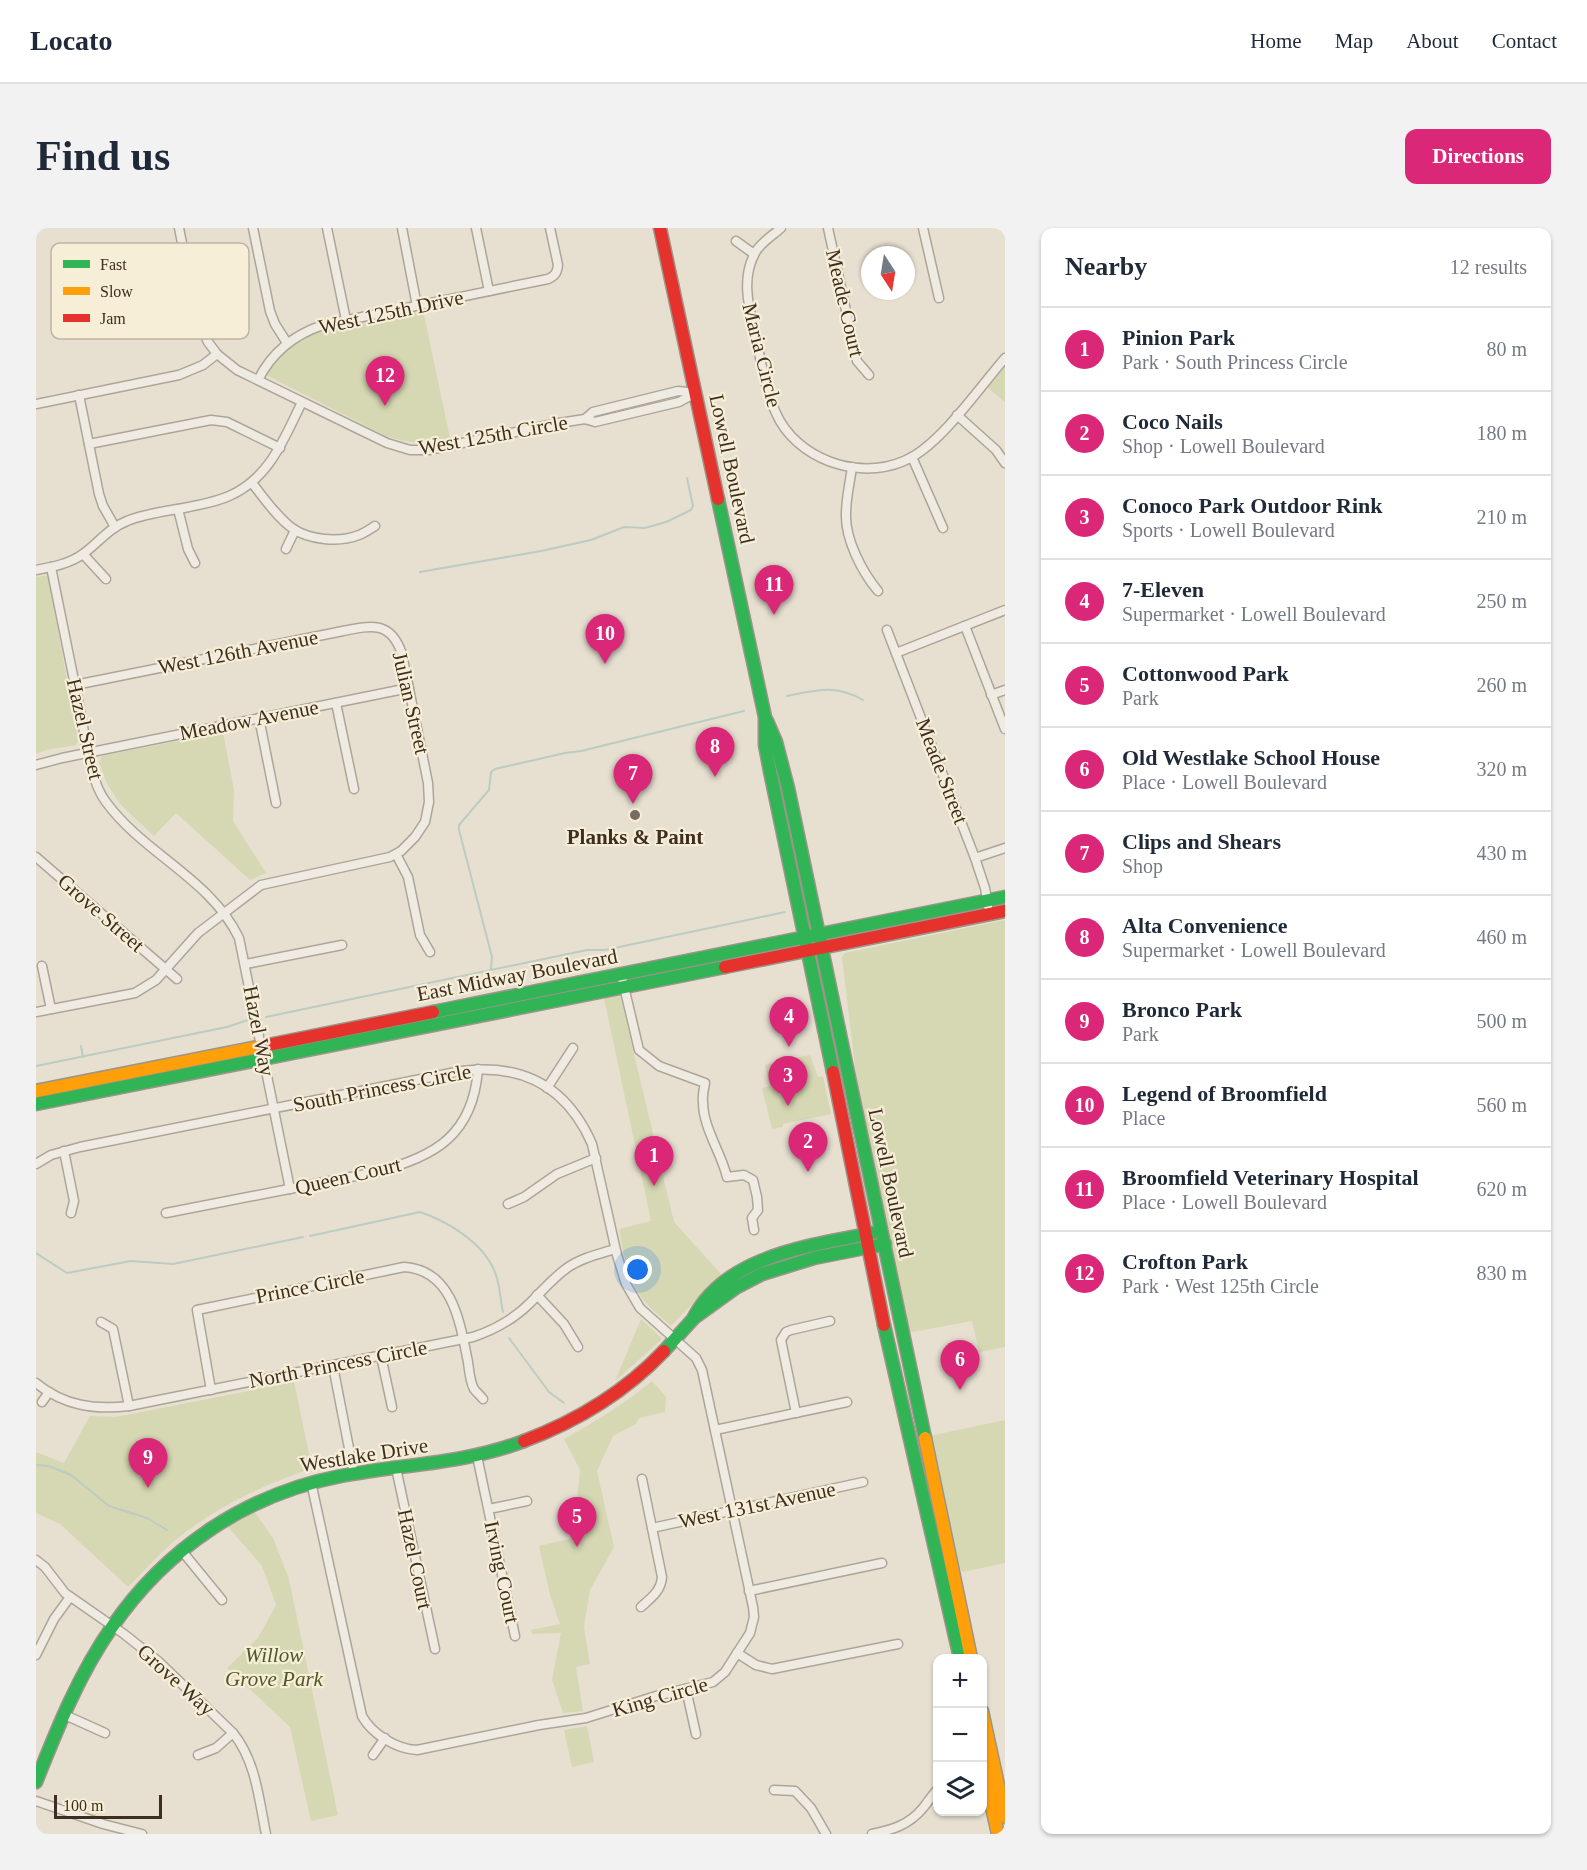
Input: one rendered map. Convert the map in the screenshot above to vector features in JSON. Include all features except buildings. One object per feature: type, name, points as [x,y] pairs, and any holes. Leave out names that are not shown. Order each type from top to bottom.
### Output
[{"type":"main road","name":"Lowell Boulevard","points":[[660,228],[765,717],[776,742],[798,837],[970,1654]]},
{"type":"main road","name":"Lowell Boulevard","points":[[765,717],[765,745],[773,788],[880,1307],[959,1654]]},
{"type":"main road","points":[[773,788],[783,804],[789,834],[798,837]]},
{"type":"main road","name":"East Midway Boulevard","points":[[36,1091],[624,987],[1005,897]]},
{"type":"main road","name":"East Midway Boulevard","points":[[820,941],[1005,911]]},
{"type":"main road","name":"East Midway Boulevard","points":[[36,1104],[621,974],[806,944]]},
{"type":"main road","points":[[851,1159],[856,1159],[860,1164],[876,1202]]},
{"type":"main road","name":"Westlake Drive","points":[[36,1782],[65,1715],[112,1626],[147,1583],[182,1551],[212,1528],[253,1503],[275,1493],[311,1482],[477,1456],[522,1443],[576,1418],[626,1386],[675,1340],[694,1318],[731,1291],[760,1275],[883,1238]]},
{"type":"main road","points":[[931,1528],[938,1544],[945,1574],[947,1578],[954,1578]]},
{"type":"main road","points":[[987,1770],[1005,1817]]},
{"type":"main road","points":[[987,1773],[998,1834]]},
{"type":"street","points":[[179,228],[182,243]]},
{"type":"street","points":[[253,228],[270,311],[287,343]]},
{"type":"street","points":[[327,228],[346,320]]},
{"type":"street","points":[[402,228],[417,306]]},
{"type":"street","points":[[476,228],[489,291]]},
{"type":"street","name":"West 125th Drive","points":[[258,380],[274,355],[287,343],[310,329],[553,277],[558,265],[550,228]]},
{"type":"street","points":[[736,241],[754,254],[781,228]]},
{"type":"street","name":"Meade Court","points":[[828,228],[857,361],[869,375]]},
{"type":"street","points":[[923,228],[939,298]]},
{"type":"street","name":"Maria Circle","points":[[754,254],[747,279],[748,304],[771,402],[781,423],[802,446],[830,462],[852,467],[883,467],[912,457],[933,441],[1005,358]]},
{"type":"street","points":[[36,570],[69,561],[83,554],[115,527],[138,517],[230,496],[252,483],[271,463],[303,402],[237,370],[217,354],[207,339]]},
{"type":"street","points":[[36,404],[179,375],[203,365],[217,354]]},
{"type":"street","name":"West 125th Circle","points":[[303,402],[387,443],[410,450],[434,449],[585,419],[593,412],[678,391],[696,393]]},
{"type":"street","points":[[79,395],[99,494],[115,527]]},
{"type":"street","points":[[957,415],[996,450],[1005,463]]},
{"type":"street","points":[[89,444],[211,420],[227,422],[280,448]]},
{"type":"street","points":[[912,457],[943,528]]},
{"type":"street","points":[[852,467],[846,508],[847,525],[867,579],[878,591]]},
{"type":"street","points":[[252,483],[282,520],[295,530],[310,537],[332,539],[358,536],[375,526]]},
{"type":"street","points":[[178,509],[188,549],[195,563]]},
{"type":"street","points":[[286,549],[295,530]]},
{"type":"street","points":[[83,554],[106,579]]},
{"type":"street","name":"Hazel Street","points":[[51,567],[95,781],[114,812],[213,900],[223,912]]},
{"type":"street","points":[[896,653],[1005,610]]},
{"type":"street","points":[[964,626],[1005,729]]},
{"type":"street","name":"West 126th Avenue","points":[[75,685],[364,627],[382,628],[391,633],[396,641]]},
{"type":"street","name":"Meade Street","points":[[887,630],[975,858],[990,914]]},
{"type":"street","name":"Julian Street","points":[[396,641],[402,654],[429,791],[425,822],[415,837],[396,854]]},
{"type":"street","name":"Meadow Avenue","points":[[36,765],[89,752],[409,688]]},
{"type":"street","points":[[991,695],[1005,690]]},
{"type":"street","points":[[336,703],[354,789]]},
{"type":"street","points":[[259,718],[276,803]]},
{"type":"street","points":[[975,858],[1005,848]]},
{"type":"street","points":[[36,1012],[135,993],[156,980],[198,933],[261,885],[396,854],[408,877],[420,935],[430,952]]},
{"type":"street","name":"Grove Street","points":[[36,857],[177,979]]},
{"type":"street","name":"Hazel Way","points":[[223,912],[239,938],[246,964],[290,1189]]},
{"type":"street","points":[[246,964],[342,945]]},
{"type":"street","points":[[42,966],[51,1009]]},
{"type":"street","points":[[621,974],[639,1050],[659,1066],[705,1083],[702,1102],[704,1111],[727,1178],[744,1175],[753,1180],[758,1210],[752,1218],[754,1230]]},
{"type":"street","points":[[547,1088],[573,1048]]},
{"type":"street","name":"South Princess Circle","points":[[36,1164],[51,1155],[64,1151],[477,1069],[513,1073],[527,1077],[547,1088],[573,1109],[581,1120],[596,1158],[620,1269],[640,1308],[675,1340]]},
{"type":"street","name":"Queen Court","points":[[166,1213],[397,1167],[442,1144],[460,1126],[473,1101],[477,1069]]},
{"type":"street","points":[[64,1151],[74,1201],[71,1213]]},
{"type":"street","points":[[508,1204],[524,1197],[557,1174],[596,1158]]},
{"type":"street","name":"North Princess Circle","points":[[49,1392],[92,1408],[129,1406],[480,1335],[504,1324],[521,1312],[570,1266],[615,1249]]},
{"type":"street","name":"Prince Circle","points":[[211,1390],[197,1310],[383,1271],[404,1267],[413,1268],[420,1269],[434,1277],[449,1296],[463,1339]]},
{"type":"street","points":[[537,1295],[564,1324],[578,1347]]},
{"type":"street","points":[[796,1413],[781,1345],[783,1336],[790,1330],[830,1321]]},
{"type":"street","points":[[101,1322],[113,1329],[129,1406]]},
{"type":"street","points":[[463,1339],[473,1388],[483,1399]]},
{"type":"street","name":"King Circle","points":[[311,1482],[359,1707],[366,1725],[405,1750],[417,1750],[539,1725],[586,1718],[656,1695],[718,1680],[750,1633],[753,1624],[753,1607],[699,1363],[675,1340]]},
{"type":"street","points":[[381,1356],[392,1407]]},
{"type":"street","points":[[333,1365],[354,1474]]},
{"type":"street","points":[[36,1383],[49,1392],[42,1402]]},
{"type":"street","points":[[715,1430],[847,1402]]},
{"type":"street","name":"Irving Court","points":[[477,1456],[515,1636]]},
{"type":"street","name":"Hazel Court","points":[[396,1468],[435,1649]]},
{"type":"street","points":[[641,1607],[657,1592],[661,1582],[642,1479]]},
{"type":"street","name":"West 131st Avenue","points":[[652,1528],[863,1482]]},
{"type":"street","name":"Irving Court","points":[[489,1509],[527,1501]]},
{"type":"street","points":[[182,1551],[222,1600]]},
{"type":"street","name":"Grove Way","points":[[36,1560],[45,1567],[70,1597],[158,1661],[240,1741],[249,1759],[266,1834]]},
{"type":"street","points":[[749,1592],[882,1563]]},
{"type":"street","points":[[36,1654],[54,1619],[70,1597]]},
{"type":"street","points":[[737,1653],[761,1667],[780,1669],[898,1644]]},
{"type":"street","points":[[686,1689],[696,1734]]},
{"type":"street","points":[[65,1715],[105,1733]]},
{"type":"street","points":[[198,1755],[216,1748],[233,1733]]},
{"type":"street","points":[[373,1755],[385,1738]]},
{"type":"street","points":[[774,1790],[795,1791],[811,1808],[826,1834]]},
{"type":"street","points":[[872,1834],[905,1824],[918,1814],[933,1795]]},
{"type":"street","points":[[36,1801],[103,1824],[142,1834]]},
{"type":"green space","points":[[423,310],[450,438],[418,442],[386,436],[266,375],[278,355],[305,336]]},
{"type":"green space","points":[[1005,358],[1005,402],[983,384]]},
{"type":"green space","points":[[48,575],[78,741],[76,745],[36,754],[36,577]]},
{"type":"green space","points":[[223,732],[234,790],[233,821],[266,873],[250,880],[176,813],[154,836],[121,805],[107,784],[99,762],[102,756]]},
{"type":"green space","points":[[1005,920],[1005,1347],[979,1352],[972,1321],[907,1333],[856,1075],[842,957],[845,953]]},
{"type":"green space","points":[[620,995],[674,1222],[721,1274],[671,1326],[645,1302],[634,1285],[625,1262],[619,1229],[651,1221],[604,998]]},
{"type":"green space","points":[[810,1055],[818,1077],[823,1076],[831,1114],[783,1124],[783,1127],[772,1129],[762,1088],[770,1086],[765,1065],[772,1063],[774,1070],[782,1068],[780,1061]]},
{"type":"green space","points":[[641,1319],[662,1339],[615,1381]]},
{"type":"green space","points":[[652,1381],[666,1397],[665,1412],[639,1418],[636,1424],[613,1436],[597,1471],[614,1547],[590,1590],[584,1627],[590,1664],[576,1667],[583,1711],[563,1713],[552,1680],[561,1633],[532,1634],[531,1630],[560,1624],[550,1595],[539,1546],[573,1538],[580,1470],[564,1439],[609,1412]]},
{"type":"green space","points":[[294,1382],[312,1468],[257,1490],[206,1518],[174,1541],[128,1587],[60,1524],[36,1513],[36,1452],[64,1463],[90,1416],[116,1417]]},
{"type":"green space","points":[[1005,1420],[1005,1563],[963,1572],[957,1568],[929,1436]]},
{"type":"green space","name":"Willow Grove Park","points":[[254,1511],[273,1538],[289,1579],[338,1815],[311,1821],[290,1727],[227,1668],[258,1638],[276,1605],[262,1566],[228,1527]]},
{"type":"green space","points":[[587,1726],[594,1762],[572,1767],[564,1730]]},
{"type":"waterway","points":[[420,572],[541,551],[591,540],[624,527],[645,528],[666,522],[691,510],[693,506],[687,478]]},
{"type":"waterway","points":[[787,696],[817,690],[835,690],[863,700]]},
{"type":"waterway","points":[[491,969],[492,957],[459,830],[459,825],[489,790],[491,772],[495,769],[581,751],[744,711]]},
{"type":"waterway","points":[[266,1017],[587,950],[605,950],[785,912]]},
{"type":"waterway","points":[[36,1066],[227,1027],[248,1020]]},
{"type":"waterway","points":[[81,1046],[83,1057]]},
{"type":"waterway","points":[[310,1236],[420,1212],[452,1227],[481,1250],[498,1280],[503,1312]]},
{"type":"waterway","points":[[36,1253],[67,1273],[131,1261],[173,1264],[303,1237]]},
{"type":"waterway","points":[[509,1338],[549,1392],[564,1403]]},
{"type":"waterway","points":[[36,1465],[49,1466],[71,1475],[109,1506],[147,1518],[167,1530]]},
{"type":"traffic: fast","points":[[718,499],[765,717],[765,745],[833,1072]]},
{"type":"traffic: fast","points":[[767,721],[776,742],[788,788],[925,1438]]},
{"type":"traffic: fast","points":[[433,1012],[1005,897]]},
{"type":"traffic: fast","points":[[36,1104],[725,967]]},
{"type":"traffic: fast","points":[[694,1317],[709,1296],[727,1280],[748,1267],[797,1249],[872,1233]]},
{"type":"traffic: fast","points":[[664,1351],[694,1318],[737,1287],[762,1274],[814,1258],[885,1244]]},
{"type":"traffic: fast","points":[[884,1325],[959,1654]]},
{"type":"traffic: fast","points":[[36,1782],[79,1683],[100,1645],[133,1599],[183,1549],[241,1511],[306,1484],[364,1472],[456,1459],[501,1449],[524,1441]]},
{"type":"traffic: slow","points":[[36,1091],[263,1046]]},
{"type":"traffic: slow","points":[[925,1438],[970,1654]]},
{"type":"traffic: slow","points":[[987,1734],[1005,1817]]},
{"type":"traffic: slow","points":[[987,1785],[998,1834]]},
{"type":"traffic: jam","points":[[660,228],[718,499]]},
{"type":"traffic: jam","points":[[725,967],[1005,911]]},
{"type":"traffic: jam","points":[[263,1046],[433,1012]]},
{"type":"traffic: jam","points":[[833,1072],[884,1325]]},
{"type":"traffic: jam","points":[[524,1441],[563,1424],[599,1404],[633,1380],[664,1351]]},
{"type":"place","name":"Crofton Park","points":[[385,406]]},
{"type":"place","name":"Broomfield Veterinary Hospital","points":[[774,615]]},
{"type":"place","name":"Legend of Broomfield","points":[[605,664]]},
{"type":"place","name":"Alta Convenience","points":[[715,777]]},
{"type":"place","name":"Clips and Shears","points":[[633,804]]},
{"type":"place","name":"Planks & Paint","points":[[635,815]]},
{"type":"place","name":"7-Eleven","points":[[789,1047]]},
{"type":"place","name":"Conoco Park Outdoor Rink","points":[[788,1106]]},
{"type":"place","name":"Coco Nails","points":[[808,1172]]},
{"type":"place","name":"Pinion Park","points":[[654,1186]]},
{"type":"place","name":"Old Westlake School House","points":[[960,1390]]},
{"type":"place","name":"Bronco Park","points":[[148,1488]]},
{"type":"place","name":"Cottonwood Park","points":[[577,1547]]}]
